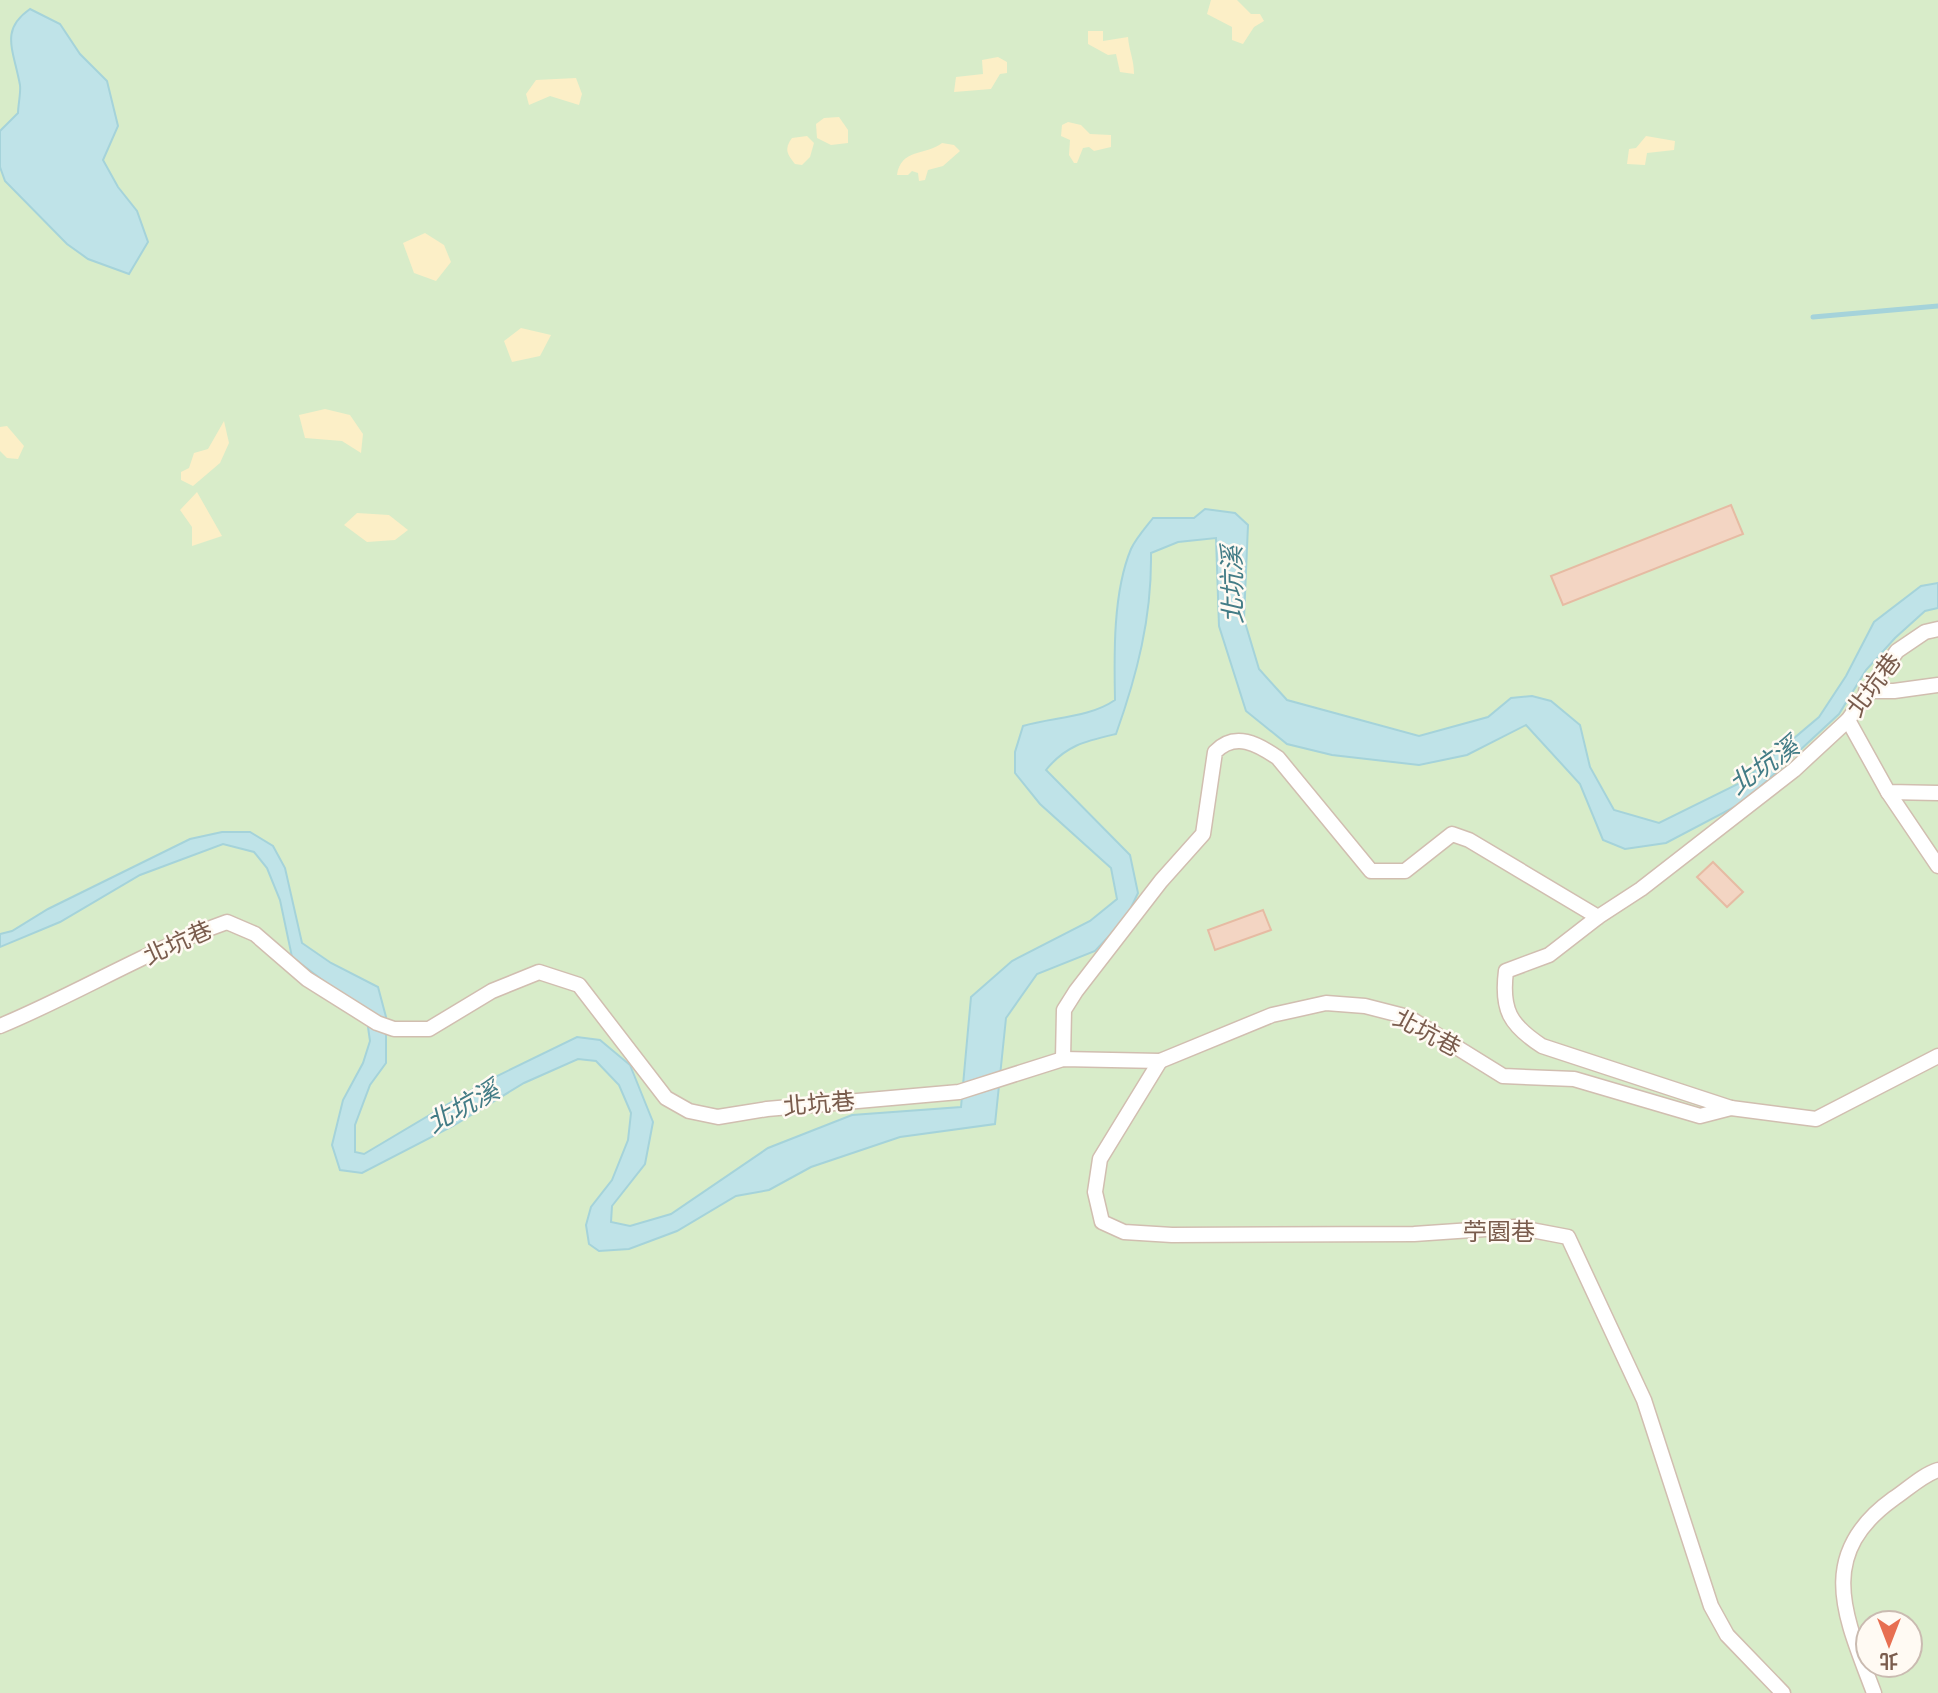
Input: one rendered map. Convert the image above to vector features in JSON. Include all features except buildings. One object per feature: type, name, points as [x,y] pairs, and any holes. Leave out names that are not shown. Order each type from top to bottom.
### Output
[{"type":"street","name":"北坑巷","points":[[1938,629],[1925,632],[1896,651],[1848,720],[1794,771],[1641,889],[1598,917],[1549,955],[1506,971],[1503,998],[1519,1031],[1542,1046],[1731,1108],[1816,1119],[1938,1056]]},
{"type":"street","points":[[1866,691],[1894,691],[1938,685]]},
{"type":"street","points":[[1848,720],[1888,792],[1938,866]]},
{"type":"street","points":[[1063,1059],[1064,1010],[1160,881],[1203,834],[1215,752],[1221,746],[1238,739],[1261,746],[1278,758],[1371,872],[1405,872],[1452,834],[1469,840],[1598,917]]},
{"type":"street","points":[[1888,792],[1938,793]]},
{"type":"street","name":"北坑巷","points":[[0,1026],[53,1004],[192,934],[227,922],[255,934],[307,979],[377,1023],[394,1029],[429,1029],[492,991],[539,972],[568,979],[579,985],[666,1098],[689,1111],[718,1117],[767,1109],[958,1092],[1063,1059],[1160,1061],[1272,1015],[1326,1003],[1366,1006],[1408,1017],[1503,1076],[1574,1079],[1700,1116],[1731,1108]]},
{"type":"street","name":"苧園巷","points":[[1160,1061],[1100,1159],[1094,1192],[1101,1222],[1124,1232],[1172,1235],[1414,1234],[1516,1227],[1568,1237],[1644,1400],[1712,1606],[1727,1636],[1783,1693]]},
{"type":"street","points":[[1874,1693],[1847,1614],[1841,1570],[1860,1532],[1884,1506],[1938,1469]]},
{"type":"green space","points":[[0,0],[1938,0],[1938,1693],[0,1693]]},
{"type":"sand","points":[[1211,0],[1237,0],[1251,14],[1260,14],[1264,21],[1254,27],[1243,44],[1232,40],[1232,27],[1207,14]]},
{"type":"sand","points":[[1088,31],[1103,31],[1103,41],[1128,37],[1134,74],[1120,72],[1116,54],[1108,55],[1088,44]]},
{"type":"sand","points":[[998,57],[1007,62],[1007,73],[1000,74],[991,89],[954,92],[956,77],[983,74],[982,60]]},
{"type":"sand","points":[[576,78],[582,94],[579,105],[550,96],[529,105],[526,94],[536,80]]},
{"type":"sand","points":[[839,117],[848,130],[848,143],[831,145],[817,138],[816,124],[824,118]]},
{"type":"sand","points":[[1068,122],[1081,125],[1090,134],[1111,135],[1111,147],[1094,151],[1089,147],[1083,148],[1077,163],[1074,163],[1069,155],[1070,140],[1061,136],[1062,125]]},
{"type":"sand","points":[[807,136],[814,143],[810,157],[802,165],[795,164],[788,154],[788,145],[792,138]]},
{"type":"sand","points":[[1646,136],[1675,141],[1674,150],[1647,153],[1645,165],[1627,164],[1629,149],[1636,148]]},
{"type":"sand","points":[[942,143],[954,145],[960,151],[943,166],[928,170],[925,180],[919,181],[918,173],[912,171],[908,175],[897,175],[903,160]]},
{"type":"sand","points":[[425,233],[444,245],[451,262],[436,281],[414,273],[403,243]]},
{"type":"sand","points":[[521,328],[551,335],[540,356],[512,362],[504,341]]},
{"type":"sand","points":[[325,409],[350,415],[363,434],[361,453],[342,441],[305,438],[299,415]]},
{"type":"sand","points":[[224,421],[229,443],[220,463],[193,486],[181,480],[181,472],[189,468],[194,453],[208,449]]},
{"type":"sand","points":[[7,426],[24,446],[18,459],[7,458],[0,451],[0,427]]},
{"type":"sand","points":[[197,492],[222,536],[192,546],[192,527],[180,510]]},
{"type":"sand","points":[[357,513],[389,515],[408,530],[395,540],[367,542],[344,525]]},
{"type":"water","points":[[30,9],[60,24],[80,54],[107,81],[118,126],[103,160],[118,187],[137,211],[148,242],[129,274],[88,259],[67,244],[5,181],[0,167],[0,131],[18,113],[20,92],[12,50],[12,33],[21,17]]},
{"type":"water","name":"北坑溪","points":[[1205,509],[1235,513],[1248,525],[1244,619],[1259,669],[1287,700],[1419,736],[1488,717],[1511,698],[1532,696],[1551,701],[1580,725],[1590,767],[1614,810],[1659,823],[1742,782],[1819,717],[1846,676],[1874,622],[1921,586],[1938,583],[1938,608],[1925,611],[1895,638],[1866,670],[1839,714],[1744,802],[1666,843],[1625,849],[1603,840],[1580,784],[1526,725],[1467,755],[1419,765],[1332,755],[1287,744],[1246,711],[1219,626],[1216,538],[1178,542],[1151,553],[1149,600],[1142,645],[1116,734],[1069,749],[1046,770],[1130,855],[1138,893],[1126,918],[1095,951],[1037,974],[1006,1018],[995,1124],[900,1137],[811,1167],[769,1190],[736,1196],[677,1231],[629,1249],[599,1251],[589,1244],[586,1225],[591,1207],[612,1180],[628,1140],[631,1113],[619,1085],[596,1061],[578,1059],[524,1083],[453,1126],[362,1173],[340,1170],[332,1145],[343,1100],[363,1063],[370,1041],[366,1013],[292,957],[280,900],[267,868],[254,852],[223,844],[140,875],[60,922],[0,947],[0,934],[12,931],[48,909],[190,839],[222,832],[250,832],[273,846],[285,868],[302,943],[331,963],[378,987],[386,1017],[386,1063],[370,1085],[355,1125],[355,1152],[364,1154],[487,1081],[577,1037],[600,1040],[630,1065],[653,1122],[645,1164],[612,1206],[611,1222],[630,1226],[671,1214],[768,1148],[852,1115],[961,1107],[971,997],[1012,961],[1090,921],[1117,899],[1111,868],[1040,804],[1015,773],[1015,752],[1023,726],[1082,714],[1115,700],[1118,604],[1131,549],[1153,518],[1194,518]]},
{"type":"waterway","points":[[1813,317],[1938,306]]}]
